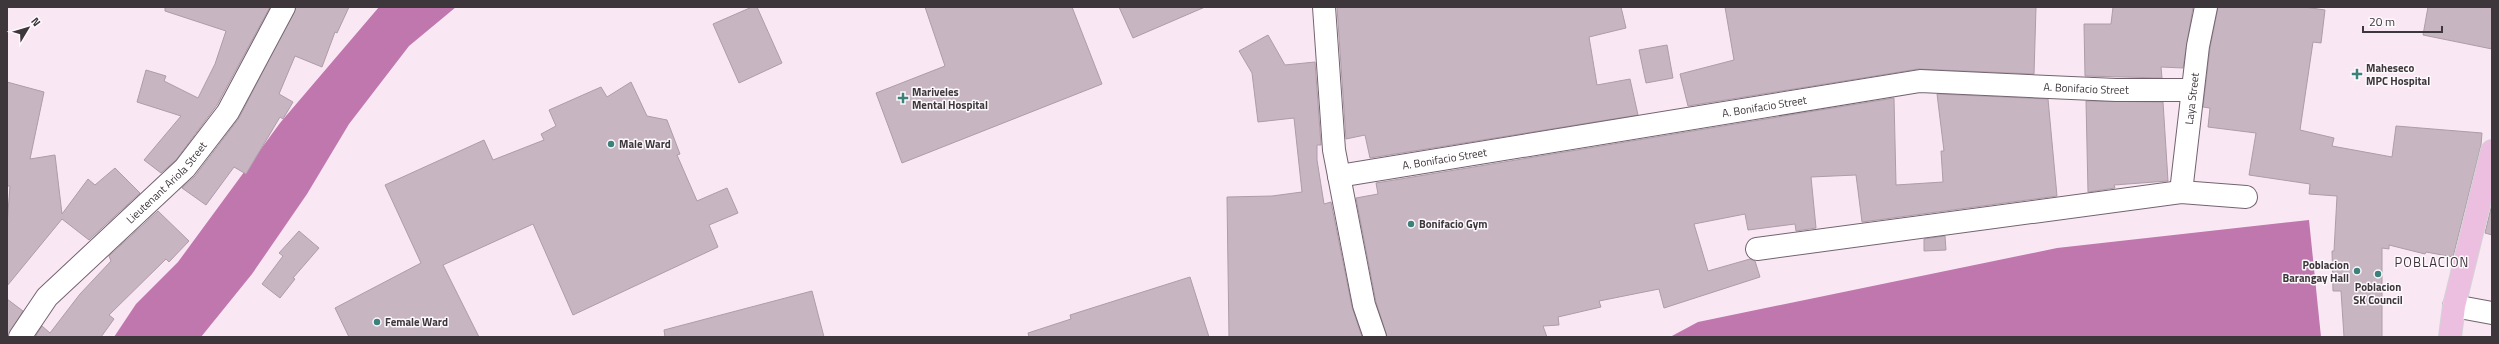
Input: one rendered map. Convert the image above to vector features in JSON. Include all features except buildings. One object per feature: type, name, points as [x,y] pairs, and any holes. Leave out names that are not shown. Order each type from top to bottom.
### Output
[{"type":"main road","points":[[2450,337],[2454,306],[2492,151]]},
{"type":"street","name":"Lieutenant Ariola Street","points":[[20,337],[47,297],[185,168],[228,112],[284,7]]},
{"type":"street","points":[[1324,7],[1334,150],[1364,305],[1375,337]]},
{"type":"street","name":"Laya Street","points":[[2181,192],[2192,90],[2198,46],[2206,7]]},
{"type":"street","name":"A. Bonifacio Street","points":[[1339,176],[1920,81],[2116,90],[2192,90]]},
{"type":"street","points":[[1756,249],[2181,192],[2246,197]]},
{"type":"street","points":[[2454,306],[2492,313]]},
{"type":"shaded area","points":[[379,7],[456,7],[409,46],[349,124],[307,194],[252,274],[201,337],[114,337],[136,304],[178,262],[280,123]]},
{"type":"shaded area","points":[[2309,220],[2321,337],[1670,337],[1698,322],[2057,248]]},
{"type":"place","name":"Maheseco MPC Hospital","points":[[2357,74]]},
{"type":"place","name":"Mariveles Mental Hospital","points":[[903,98]]},
{"type":"place","name":"Male Ward","points":[[611,144]]},
{"type":"place","name":"Bonifacio Gym","points":[[1411,224]]},
{"type":"place","name":"Poblacion Barangay Hall","points":[[2357,271]]},
{"type":"place","name":"Poblacion SK Council","points":[[2378,274]]},
{"type":"place","name":"Female Ward","points":[[377,322]]},
{"type":"district","name":"POBLACION","points":[[2432,262]]}]
